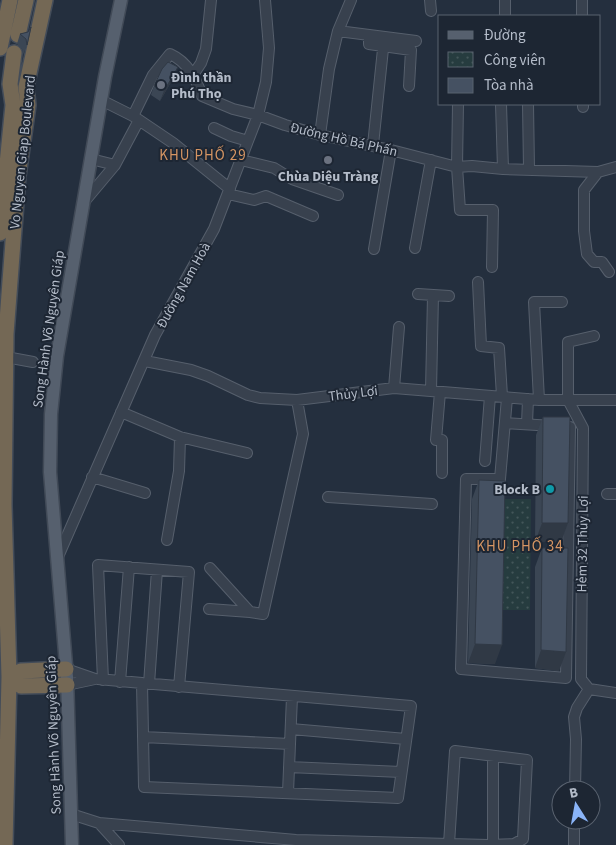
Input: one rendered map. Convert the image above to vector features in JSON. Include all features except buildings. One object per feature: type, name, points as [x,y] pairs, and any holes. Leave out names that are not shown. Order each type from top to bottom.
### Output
[{"type":"highway","name":"Vo Nguyen Giap Boulevard","points":[[0,233],[13,104],[7,51],[10,0]]},
{"type":"highway","points":[[18,35],[26,0]]},
{"type":"highway","name":"Vo Nguyen Giap Boulevard","points":[[3,836],[3,788],[9,677],[4,505],[6,334],[18,176],[28,105],[26,87],[45,0]]},
{"type":"highway","points":[[13,104],[26,87]]},
{"type":"highway","points":[[0,660],[9,677],[22,686],[67,685]]},
{"type":"highway","points":[[0,693],[9,677],[21,671],[66,669]]},
{"type":"main road","name":"Song Hành Võ Nguyên Giáp","points":[[72,845],[67,685],[50,472],[51,414],[57,356],[90,159],[121,0]]},
{"type":"street","points":[[193,75],[201,63],[206,49],[211,0]]},
{"type":"street","name":"Đường Nam Hoà","points":[[57,559],[155,335],[214,229],[258,115],[266,82],[269,48],[264,0]]},
{"type":"street","points":[[320,135],[329,69],[338,31],[351,0]]},
{"type":"street","points":[[430,0],[431,11]]},
{"type":"street","points":[[505,15],[506,0]]},
{"type":"street","points":[[582,0],[582,15]]},
{"type":"street","points":[[338,31],[416,41]]},
{"type":"street","points":[[369,35],[369,44],[411,50],[409,86]]},
{"type":"street","points":[[373,146],[383,50]]},
{"type":"street","name":"Đường Hồ Bá Phấn","points":[[136,119],[153,74],[170,54],[186,65],[193,75],[202,96],[233,109],[320,135],[391,150],[457,167],[472,166],[503,169],[598,172],[616,167]]},
{"type":"street","points":[[101,100],[136,119],[173,143],[229,192],[254,200],[266,196],[313,216]]},
{"type":"street","points":[[458,105],[457,167],[460,210],[494,210],[492,267]]},
{"type":"street","points":[[501,105],[503,169]]},
{"type":"street","points":[[528,105],[528,169]]},
{"type":"street","points":[[83,203],[114,164],[136,119]]},
{"type":"street","points":[[214,128],[248,141]]},
{"type":"street","points":[[374,249],[391,150]]},
{"type":"street","points":[[90,159],[114,164]]},
{"type":"street","points":[[241,160],[274,168],[292,179],[338,195]]},
{"type":"street","points":[[416,248],[431,160]]},
{"type":"street","points":[[598,172],[584,190],[584,231],[588,254],[594,262],[602,262],[609,272]]},
{"type":"street","points":[[478,282],[481,346],[499,348],[505,423],[500,479],[466,479],[461,669],[566,678],[570,427],[505,423]]},
{"type":"street","points":[[418,294],[449,296]]},
{"type":"street","points":[[433,295],[436,440],[442,440],[442,473]]},
{"type":"street","points":[[527,424],[534,399],[534,302],[562,302]]},
{"type":"street","points":[[394,388],[400,327]]},
{"type":"street","points":[[568,400],[568,342],[594,336]]},
{"type":"street","points":[[6,356],[33,362]]},
{"type":"street","name":"Thủy Lợi","points":[[145,361],[191,370],[248,395],[260,398],[297,400],[394,388],[534,399],[616,400]]},
{"type":"street","points":[[484,461],[490,396]]},
{"type":"street","points":[[209,609],[263,614],[303,434],[297,400]]},
{"type":"street","name":"Hẻm 32 Thủy Lợi","points":[[568,400],[583,428],[581,679],[589,689]]},
{"type":"street","points":[[121,412],[180,437],[247,453]]},
{"type":"street","points":[[167,540],[179,471],[180,437]]},
{"type":"street","points":[[92,476],[145,493]]},
{"type":"street","points":[[328,497],[432,504]]},
{"type":"street","points":[[99,680],[98,565],[189,572],[179,687]]},
{"type":"street","points":[[120,682],[129,568]]},
{"type":"street","points":[[210,568],[250,612]]},
{"type":"street","points":[[66,669],[99,680],[120,682],[145,684],[292,697],[411,706],[398,798],[144,787],[145,684],[157,570]]},
{"type":"street","points":[[67,685],[99,680]]},
{"type":"street","points":[[575,780],[576,739],[574,717],[577,708],[589,689],[616,693]]},
{"type":"street","points":[[288,793],[292,697]]},
{"type":"street","points":[[291,729],[406,739]]},
{"type":"street","points":[[143,737],[290,744]]},
{"type":"street","points":[[71,814],[100,823],[296,840],[449,844],[514,844],[523,839],[527,760],[455,751],[449,844]]},
{"type":"street","points":[[493,756],[493,844]]},
{"type":"street","points":[[289,767],[401,772]]},
{"type":"street","points":[[100,823],[120,845]]},
{"type":"street","points":[[574,830],[574,845]]},
{"type":"green space","points":[[501,499],[531,499],[530,610],[500,610]]},
{"type":"place","name":"Đình thần Phú Thọ","points":[[161,85]]},
{"type":"place","name":"Chùa Diệu Tràng","points":[[328,160]]},
{"type":"place","name":"Block B","points":[[550,489]]},
{"type":"district","name":"KHU PHỐ 29","points":[[203,155]]},
{"type":"district","name":"KHU PHỐ 34","points":[[520,546]]}]
